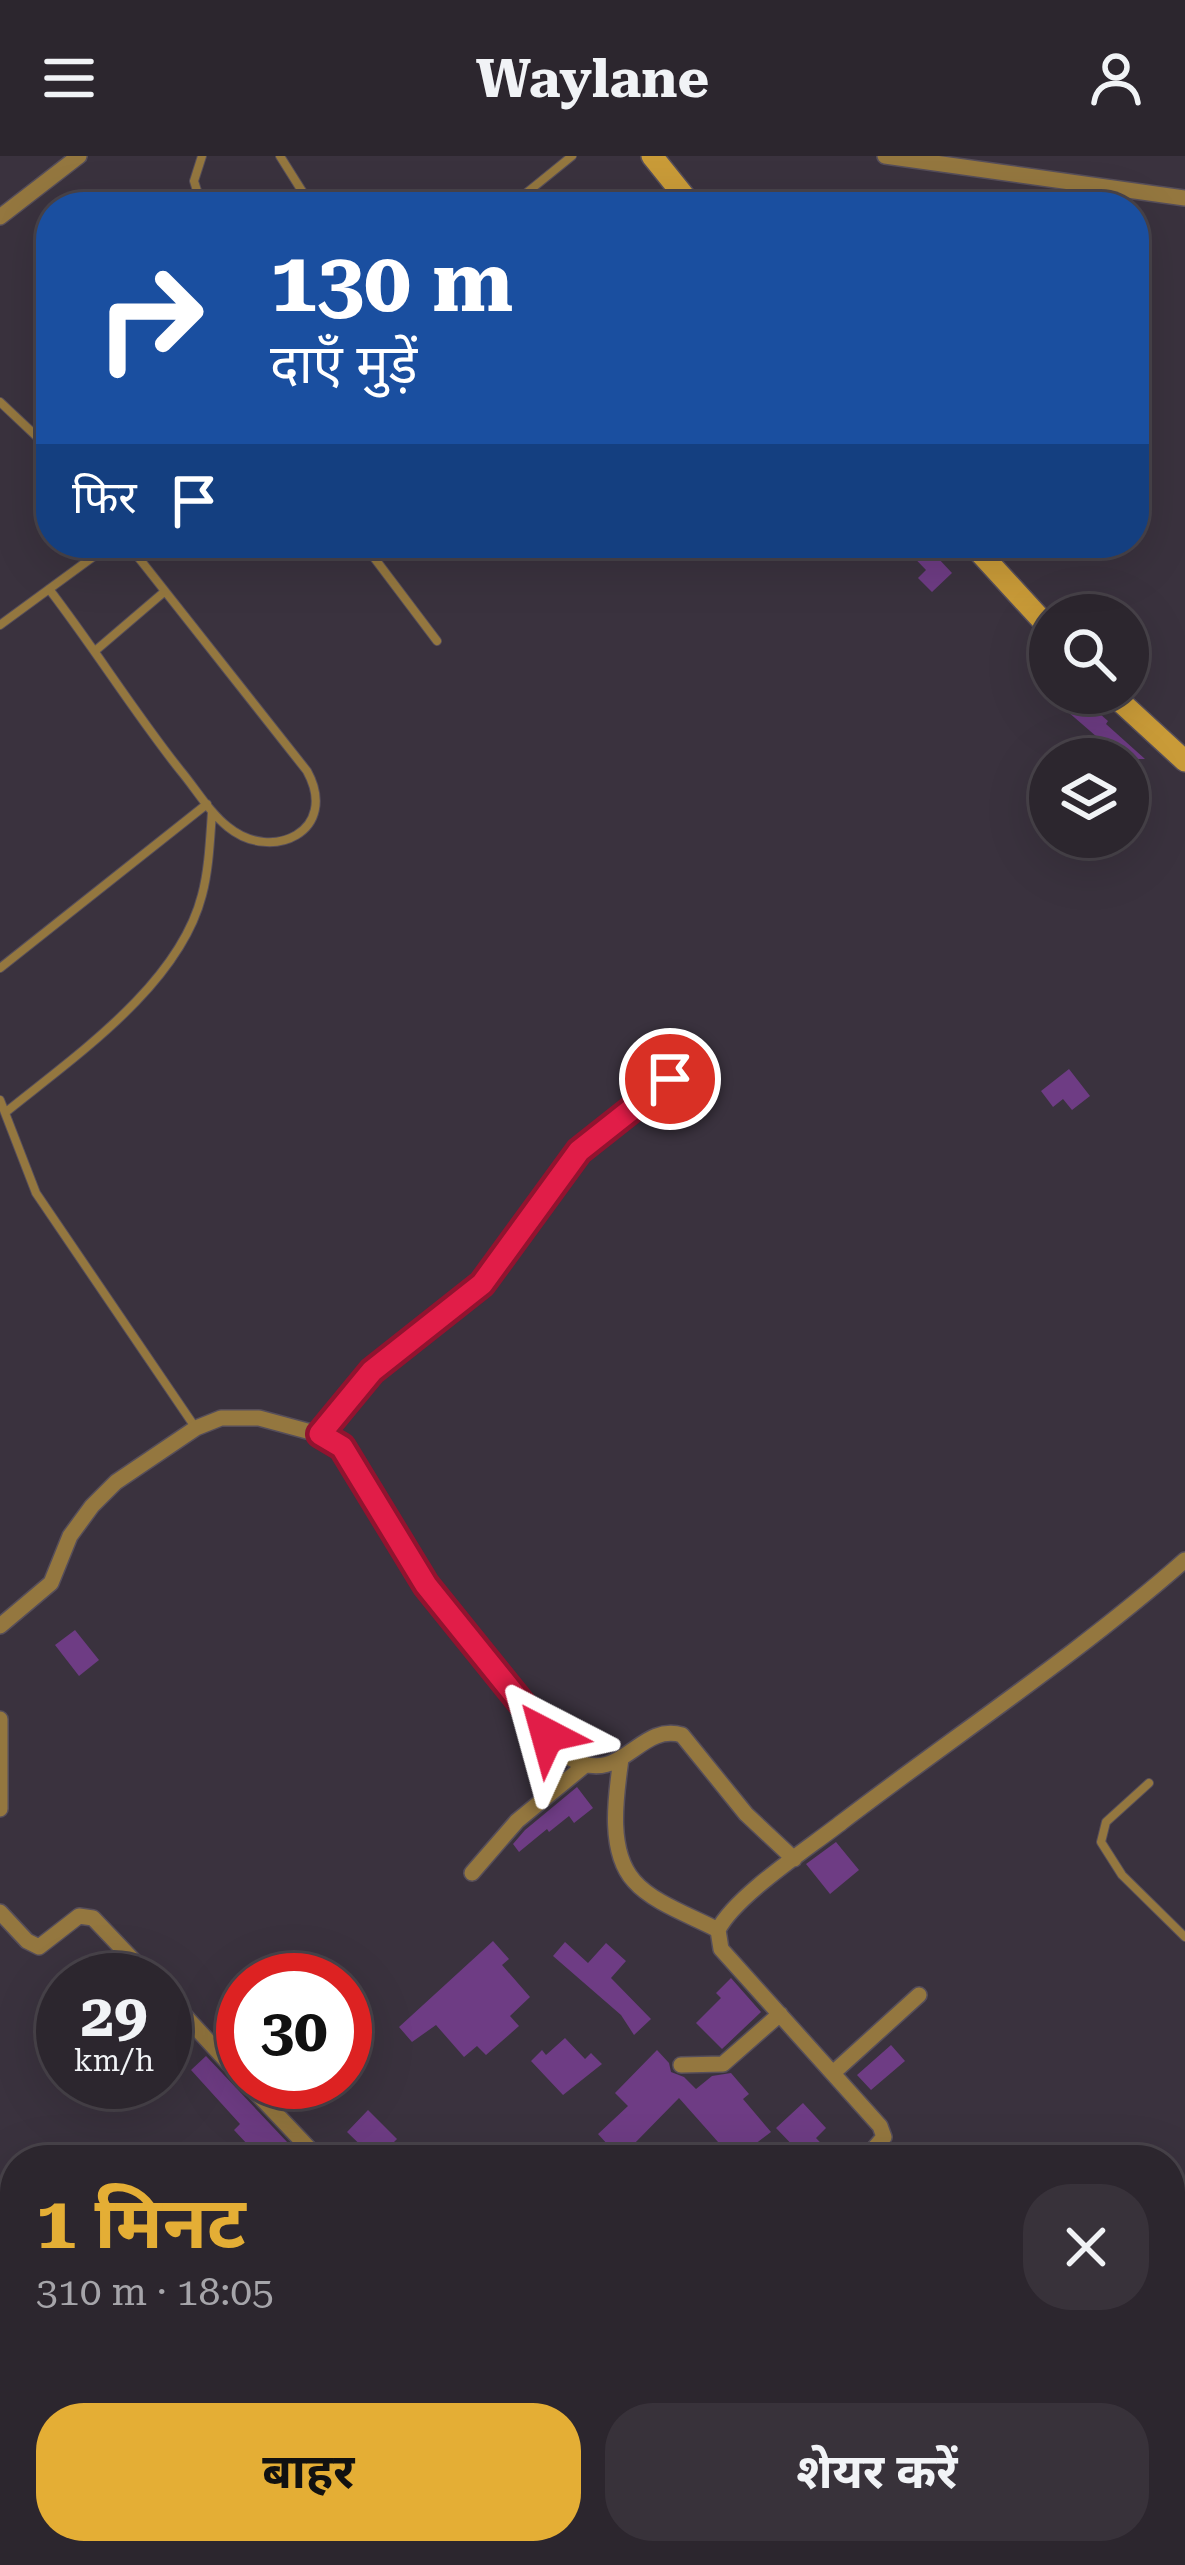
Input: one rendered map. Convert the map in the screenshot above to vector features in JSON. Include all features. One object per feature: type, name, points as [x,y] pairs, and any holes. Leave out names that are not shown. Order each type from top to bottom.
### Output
[{"type":"street","points":[[0,217],[79,156]]},
{"type":"street","points":[[652,156],[681,192]]},
{"type":"street","points":[[885,156],[1142,192]]},
{"type":"street","points":[[1149,193],[1185,198]]},
{"type":"street","points":[[985,558],[1029,606]]},
{"type":"street","points":[[1134,714],[1185,761]]},
{"type":"street","points":[[0,1626],[51,1582],[70,1536],[92,1505],[116,1482],[196,1428],[244,1416],[320,1434],[342,1447],[443,1608],[558,1747],[584,1766],[597,1768],[662,1733],[682,1735],[746,1814],[794,1859]]},
{"type":"street","points":[[880,2145],[884,2132],[722,1949],[718,1930],[734,1909],[794,1859],[1125,1613],[1185,1560]]},
{"type":"street","points":[[0,1719],[0,1809]]},
{"type":"street","points":[[621,1759],[617,1831],[627,1871],[649,1892],[718,1930]]},
{"type":"street","points":[[472,1873],[518,1821],[584,1766]]},
{"type":"street","points":[[0,1912],[39,1947],[73,1919],[87,1916],[126,1953]]},
{"type":"street","points":[[833,2073],[919,1995]]},
{"type":"street","points":[[681,2065],[723,2064],[780,2014]]},
{"type":"street","points":[[192,2023],[216,2050]]},
{"type":"street","points":[[272,2109],[306,2145]]},
{"type":"lane","points":[[197,192],[194,182],[202,156]]},
{"type":"lane","points":[[280,156],[303,192]]},
{"type":"lane","points":[[528,192],[572,156]]},
{"type":"lane","points":[[0,402],[36,436]]},
{"type":"lane","points":[[0,625],[92,558]]},
{"type":"lane","points":[[49,590],[210,808],[239,835],[255,841],[279,841],[301,833],[319,800],[315,785],[138,558]]},
{"type":"lane","points":[[374,558],[437,641]]},
{"type":"lane","points":[[95,651],[164,592]]},
{"type":"lane","points":[[0,968],[210,808]]},
{"type":"lane","points":[[7,1112],[116,1023],[185,934],[202,898],[210,808]]},
{"type":"lane","points":[[320,1434],[372,1371],[482,1284],[579,1151],[670,1079]]},
{"type":"lane","points":[[0,1100],[36,1193],[196,1428]]},
{"type":"lane","points":[[1149,1783],[1106,1822],[1101,1843],[1122,1875],[1185,1937]]},
{"type":"building","points":[[914,558],[938,558],[952,573],[932,592],[918,578],[926,570]]},
{"type":"building","points":[[1070,714],[1100,714],[1122,738],[1097,737]]},
{"type":"building","points":[[1069,1069],[1090,1096],[1072,1110],[1063,1099],[1053,1107],[1041,1091]]},
{"type":"building","points":[[75,1630],[99,1660],[79,1676],[55,1645]]},
{"type":"building","points":[[577,1787],[593,1808],[574,1823],[569,1816],[549,1832],[547,1829],[519,1852],[513,1844],[525,1830]]},
{"type":"building","points":[[836,1842],[859,1870],[830,1894],[806,1864]]},
{"type":"building","points":[[493,1941],[509,1959],[502,1965],[530,1997],[510,2016],[519,2026],[486,2055],[477,2046],[464,2057],[436,2025],[412,2042],[399,2027]]},
{"type":"building","points":[[565,1942],[588,1963],[606,1943],[626,1961],[611,1978],[651,2019],[634,2035],[621,2015],[553,1956]]},
{"type":"building","points":[[731,1978],[761,2012],[722,2049],[696,2023],[721,1998],[716,1993]]},
{"type":"building","points":[[565,2038],[585,2059],[591,2053],[602,2064],[563,2095],[531,2061]]},
{"type":"building","points":[[891,2045],[905,2061],[871,2090],[857,2075]]},
{"type":"building","points":[[657,2050],[671,2072],[696,2089],[712,2076],[731,2073],[749,2094],[743,2099],[771,2132],[754,2145],[721,2145],[679,2098],[633,2145],[608,2145],[598,2134],[628,2106],[615,2093]]},
{"type":"building","points":[[206,2056],[216,2067],[216,2098],[192,2071]]},
{"type":"building","points":[[803,2103],[826,2128],[816,2138],[823,2145],[792,2145],[776,2128]]},
{"type":"building","points":[[226,2109],[256,2109],[288,2143],[248,2145],[234,2130],[240,2124]]},
{"type":"building","points":[[368,2110],[397,2139],[391,2145],[360,2145],[347,2132]]},
{"type":"route","points":[[547,1735],[426,1585],[342,1447],[320,1434],[372,1371],[482,1284],[579,1151],[670,1079]]}]
